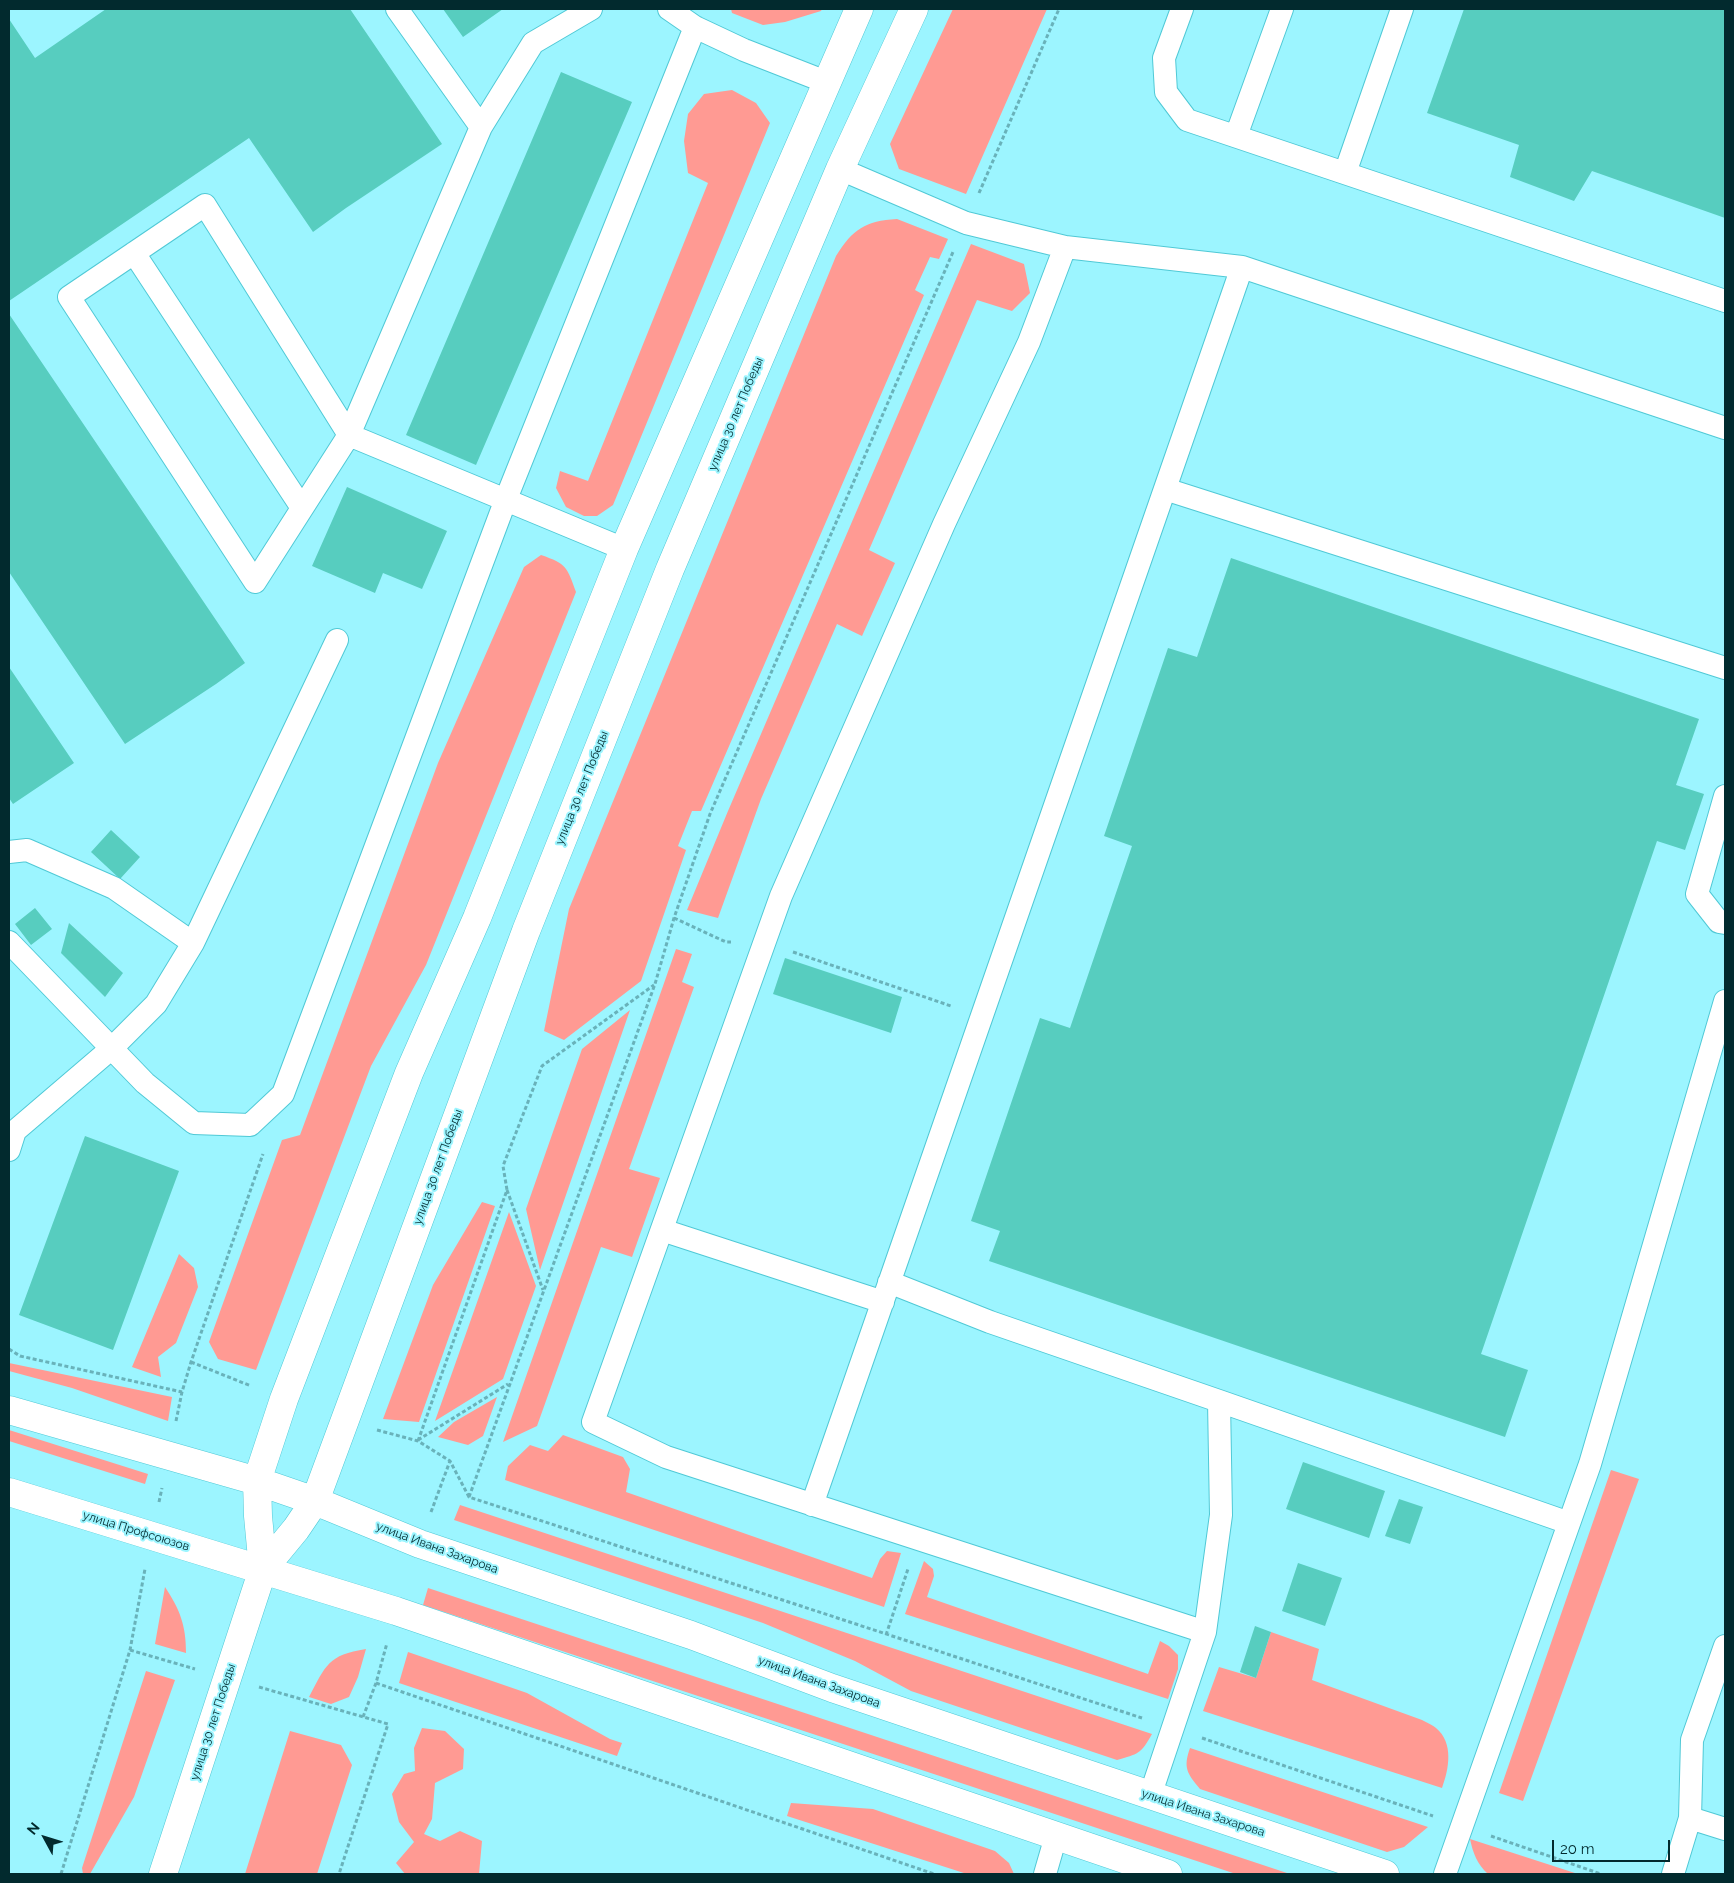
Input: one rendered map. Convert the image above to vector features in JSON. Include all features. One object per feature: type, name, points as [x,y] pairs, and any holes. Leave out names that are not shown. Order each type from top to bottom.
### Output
[{"type":"main road","name":"улица 30 лет Победы","points":[[263,1569],[257,1481],[284,1399],[409,1073],[477,918],[624,549],[859,9]]},
{"type":"main road","name":"улица 30 лет Победы","points":[[163,1874],[263,1569],[296,1529],[315,1501],[529,922],[670,569],[840,169],[914,9]]},
{"type":"main road","points":[[9,1410],[257,1481]]},
{"type":"main road","name":"улица Ивана Захарова","points":[[257,1481],[315,1501],[420,1544],[691,1635],[832,1688],[1385,1874]]},
{"type":"main road","name":"улица Профсоюзов","points":[[9,1492],[263,1569]]},
{"type":"main road","points":[[263,1569],[396,1611],[1168,1874]]},
{"type":"lane","points":[[397,9],[481,127]]},
{"type":"lane","points":[[591,9],[533,43],[481,127],[349,435],[254,582],[69,297],[205,205],[349,435],[624,549]]},
{"type":"lane","points":[[669,9],[695,27],[744,50],[826,82]]},
{"type":"lane","points":[[1182,9],[1164,58],[1166,92],[1187,120],[1725,301]]},
{"type":"lane","points":[[1236,136],[1282,9]]},
{"type":"lane","points":[[1345,173],[1402,9]]},
{"type":"lane","points":[[9,942],[145,1083],[194,1123],[250,1125],[283,1094],[506,499],[695,27]]},
{"type":"lane","points":[[840,169],[966,223],[1066,247],[1242,267],[1725,428]]},
{"type":"lane","points":[[1066,247],[1029,342],[940,534],[785,887],[593,1422],[666,1457],[1205,1632]]},
{"type":"lane","points":[[134,253],[302,508]]},
{"type":"lane","points":[[812,1505],[1242,267]]},
{"type":"lane","points":[[1165,489],[1725,668]]},
{"type":"lane","points":[[9,1150],[15,1131],[112,1048],[156,1004],[193,943],[337,640]]},
{"type":"lane","points":[[1725,796],[1697,894],[1719,922],[1725,923]]},
{"type":"lane","points":[[9,852],[26,850],[114,888],[193,943]]},
{"type":"lane","points":[[1445,1874],[1590,1464],[1725,1001]]},
{"type":"lane","points":[[662,1230],[990,1322],[1569,1522]]},
{"type":"lane","points":[[1150,1796],[1205,1632],[1221,1514],[1219,1401]]},
{"type":"lane","points":[[1673,1874],[1690,1818],[1692,1740],[1725,1646]]},
{"type":"lane","points":[[1690,1818],[1725,1829]]},
{"type":"lane","points":[[1045,1874],[1056,1836]]},
{"type":"path","points":[[469,1497],[542,1290],[655,984],[674,918],[710,814],[1059,9]]},
{"type":"path","points":[[674,918],[726,942],[784,949],[982,1015]]},
{"type":"path","points":[[542,1290],[507,1190],[503,1166],[542,1066],[655,984]]},
{"type":"path","points":[[418,1441],[507,1190]]},
{"type":"path","points":[[9,1349],[20,1356],[182,1392]]},
{"type":"path","points":[[191,1362],[284,1399]]},
{"type":"path","points":[[418,1441],[509,1384]]},
{"type":"path","points":[[344,1421],[418,1441],[450,1461],[469,1497],[1172,1728],[1601,1874]]},
{"type":"path","points":[[886,1635],[918,1539]]},
{"type":"path","points":[[376,1683],[934,1874]]},
{"type":"path","points":[[339,1874],[388,1724]]},
{"type":"shaded area","points":[[731,9],[822,9],[821,11],[785,22],[763,25],[732,13]]},
{"type":"shaded area","points":[[953,9],[1047,9],[966,194],[899,169],[890,144]]},
{"type":"shaded area","points":[[732,90],[756,103],[770,123],[613,505],[597,516],[584,516],[566,507],[556,488],[560,471],[588,481],[708,183],[688,173],[684,141],[688,114],[704,94]]},
{"type":"shaded area","points":[[897,219],[948,239],[939,259],[930,257],[915,290],[924,295],[701,811],[692,811],[678,846],[686,850],[641,981],[564,1040],[544,1031],[569,909],[836,256],[848,239],[861,228],[876,222]]},
{"type":"shaded area","points":[[971,244],[1024,264],[1030,293],[1012,311],[977,300],[869,550],[895,563],[862,636],[837,624],[761,799],[718,918],[687,910],[728,811]]},
{"type":"shaded area","points":[[541,555],[556,561],[565,568],[576,592],[426,965],[371,1066],[256,1370],[218,1359],[209,1342],[282,1140],[300,1135],[438,763],[524,567]]},
{"type":"shaded area","points":[[676,949],[692,954],[682,982],[694,987],[629,1169],[660,1178],[632,1257],[601,1247],[537,1426],[503,1442]]},
{"type":"shaded area","points":[[630,1010],[540,1270],[526,1209],[582,1049]]},
{"type":"shaded area","points":[[482,1202],[495,1206],[419,1422],[383,1419],[433,1285]]},
{"type":"shaded area","points":[[509,1212],[536,1286],[503,1379],[435,1421]]},
{"type":"shaded area","points":[[179,1254],[194,1268],[198,1287],[176,1343],[158,1357],[161,1377],[132,1367]]},
{"type":"shaded area","points":[[9,1363],[172,1397],[168,1421],[72,1388],[9,1371]]},
{"type":"shaded area","points":[[497,1397],[483,1436],[468,1445],[438,1437],[454,1422]]},
{"type":"shaded area","points":[[9,1430],[148,1474],[145,1484],[9,1441]]},
{"type":"shaded area","points":[[563,1435],[623,1457],[630,1469],[626,1492],[872,1578],[880,1559],[887,1551],[901,1553],[884,1607],[505,1480],[508,1466],[530,1445],[548,1451]]},
{"type":"shaded area","points":[[1611,1470],[1639,1479],[1523,1801],[1499,1793]]},
{"type":"shaded area","points":[[460,1505],[1152,1734],[1145,1746],[1138,1752],[1117,1760],[911,1691],[855,1661],[763,1623],[454,1520]]},
{"type":"shaded area","points":[[924,1561],[933,1569],[934,1576],[927,1597],[1148,1674],[1160,1641],[1169,1646],[1178,1655],[1178,1669],[1168,1699],[905,1614]]},
{"type":"shaded area","points":[[165,1587],[175,1603],[181,1618],[185,1634],[186,1653],[155,1644]]},
{"type":"shaded area","points":[[428,1588],[1290,1874],[1236,1874],[423,1605]]},
{"type":"shaded area","points":[[1271,1632],[1319,1649],[1312,1680],[1422,1720],[1436,1728],[1446,1741],[1448,1749],[1447,1773],[1442,1788],[1203,1711],[1219,1667],[1256,1678]]},
{"type":"shaded area","points":[[366,1649],[358,1677],[349,1697],[331,1704],[309,1697],[324,1669],[330,1663],[336,1658],[353,1651]]},
{"type":"shaded area","points":[[408,1652],[527,1693],[610,1739],[622,1743],[617,1756],[399,1683]]},
{"type":"shaded area","points":[[146,1671],[175,1680],[134,1797],[90,1874],[83,1874],[82,1868]]},
{"type":"shaded area","points":[[422,1728],[445,1731],[464,1749],[463,1769],[435,1783],[432,1819],[424,1834],[440,1841],[460,1831],[482,1841],[479,1874],[405,1874],[396,1863],[414,1842],[399,1822],[392,1794],[404,1774],[415,1771],[414,1748]]},
{"type":"shaded area","points":[[290,1731],[341,1745],[352,1765],[317,1874],[245,1874]]},
{"type":"shaded area","points":[[1190,1748],[1428,1827],[1404,1847],[1387,1852],[1200,1789],[1189,1774],[1187,1766]]},
{"type":"shaded area","points":[[791,1803],[873,1809],[995,1851],[1009,1863],[1014,1874],[967,1874],[787,1816]]},
{"type":"shaded area","points":[[1470,1839],[1578,1874],[1488,1874],[1476,1858]]},
{"type":"building","points":[[106,9],[350,9],[442,144],[313,232],[249,138],[9,301],[9,19],[35,58]]},
{"type":"building","points":[[443,9],[503,9],[463,37]]},
{"type":"building","points":[[1464,9],[1725,9],[1725,218],[1592,171],[1574,201],[1510,177],[1519,145],[1427,113]]},
{"type":"building","points":[[561,72],[632,102],[476,465],[406,435]]},
{"type":"building","points":[[9,314],[245,663],[125,744],[9,572]]},
{"type":"building","points":[[347,487],[447,531],[422,589],[383,573],[375,593],[312,566]]},
{"type":"building","points":[[1231,558],[1699,719],[1676,785],[1704,794],[1685,850],[1657,841],[1481,1354],[1528,1370],[1505,1437],[989,1261],[1000,1231],[971,1221],[1040,1018],[1070,1028],[1132,846],[1104,836],[1168,648],[1197,657]]},
{"type":"building","points":[[9,667],[74,763],[13,804],[9,798]]},
{"type":"building","points":[[111,830],[140,857],[120,879],[91,852]]},
{"type":"building","points":[[35,908],[52,929],[31,945],[15,924]]},
{"type":"building","points":[[69,923],[123,973],[105,997],[61,953]]},
{"type":"building","points":[[785,958],[902,997],[891,1033],[773,994]]},
{"type":"building","points":[[85,1136],[179,1171],[113,1350],[19,1315]]},
{"type":"building","points":[[1303,1462],[1385,1491],[1369,1538],[1286,1509]]},
{"type":"building","points":[[1399,1499],[1423,1507],[1410,1544],[1385,1536]]},
{"type":"building","points":[[1298,1563],[1342,1578],[1325,1626],[1282,1611]]},
{"type":"building","points":[[1255,1626],[1271,1632],[1256,1678],[1240,1672]]}]
